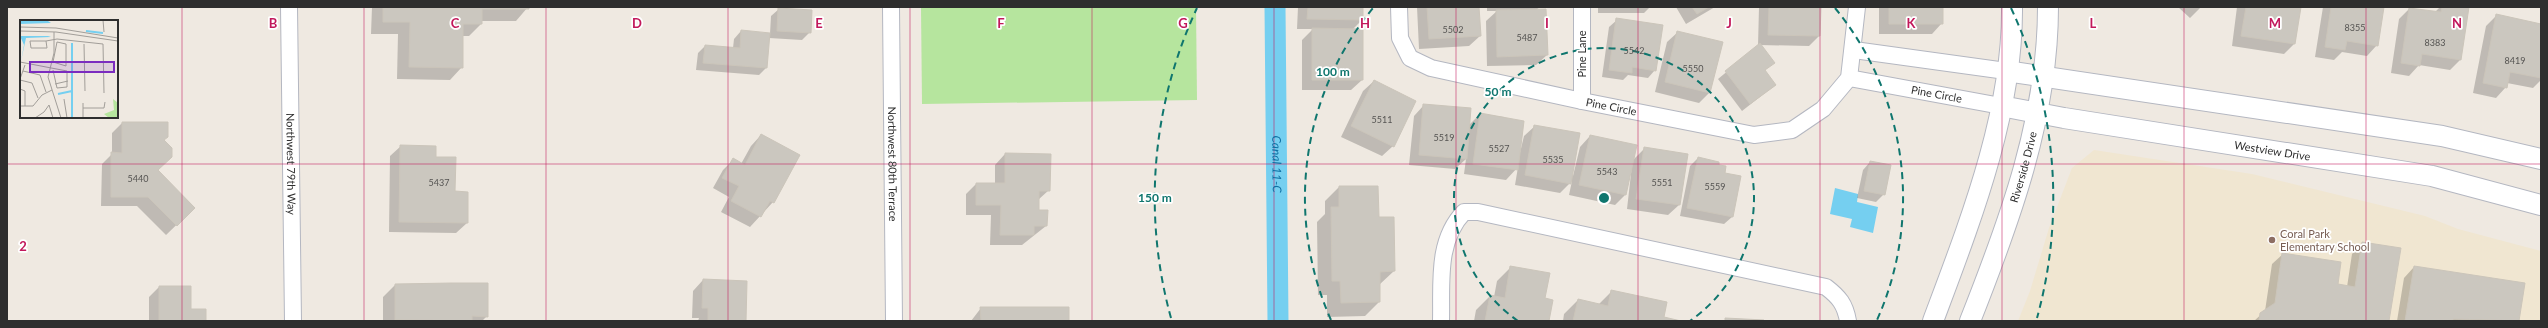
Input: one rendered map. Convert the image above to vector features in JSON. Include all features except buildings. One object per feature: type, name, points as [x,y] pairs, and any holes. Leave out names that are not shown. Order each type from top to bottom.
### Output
[{"type":"street","name":"Northwest 79th Way","points":[[289,7],[293,321]]},
{"type":"street","name":"Northwest 80th Terrace","points":[[890,7],[894,321]]},
{"type":"street","name":"Pine Circle","points":[[1399,7],[1400,38],[1410,58],[1431,68],[1582,101],[1754,134],[1792,130],[1823,109],[1849,78],[1854,50],[1857,7]]},
{"type":"street","name":"Pine Lane","points":[[1582,7],[1582,101]]},
{"type":"street","points":[[1933,321],[1971,220],[2001,106],[2012,7]]},
{"type":"street","name":"Riverside Drive","points":[[1970,321],[2005,232],[2038,113],[2044,76],[2048,7]]},
{"type":"street","points":[[1854,50],[2044,76],[2442,136],[2541,159]]},
{"type":"street","name":"Pine Circle","points":[[1849,78],[2001,106]]},
{"type":"street","name":"Westview Drive","points":[[2001,106],[2432,176],[2541,204]]},
{"type":"street","points":[[1441,321],[1442,263],[1446,240],[1455,222],[1464,212],[1478,212],[1826,287],[1838,296],[1846,307],[1848,321]]},
{"type":"shaded area","name":"Coral Park Elementary School","points":[[2094,150],[2252,174],[2425,216],[2458,229],[2541,251],[2541,321],[2018,321],[2030,291],[2049,228],[2072,168]]},
{"type":"green space","points":[[921,7],[1196,7],[1197,100],[922,104]]},
{"type":"water","points":[[1835,188],[1858,194],[1857,202],[1878,207],[1873,233],[1850,227],[1852,219],[1830,214]]},
{"type":"waterway","name":"Canal 11-C","points":[[1275,7],[1278,321]]},
{"type":"place","name":"Coral Park Elementary School","points":[[2272,240]]}]
